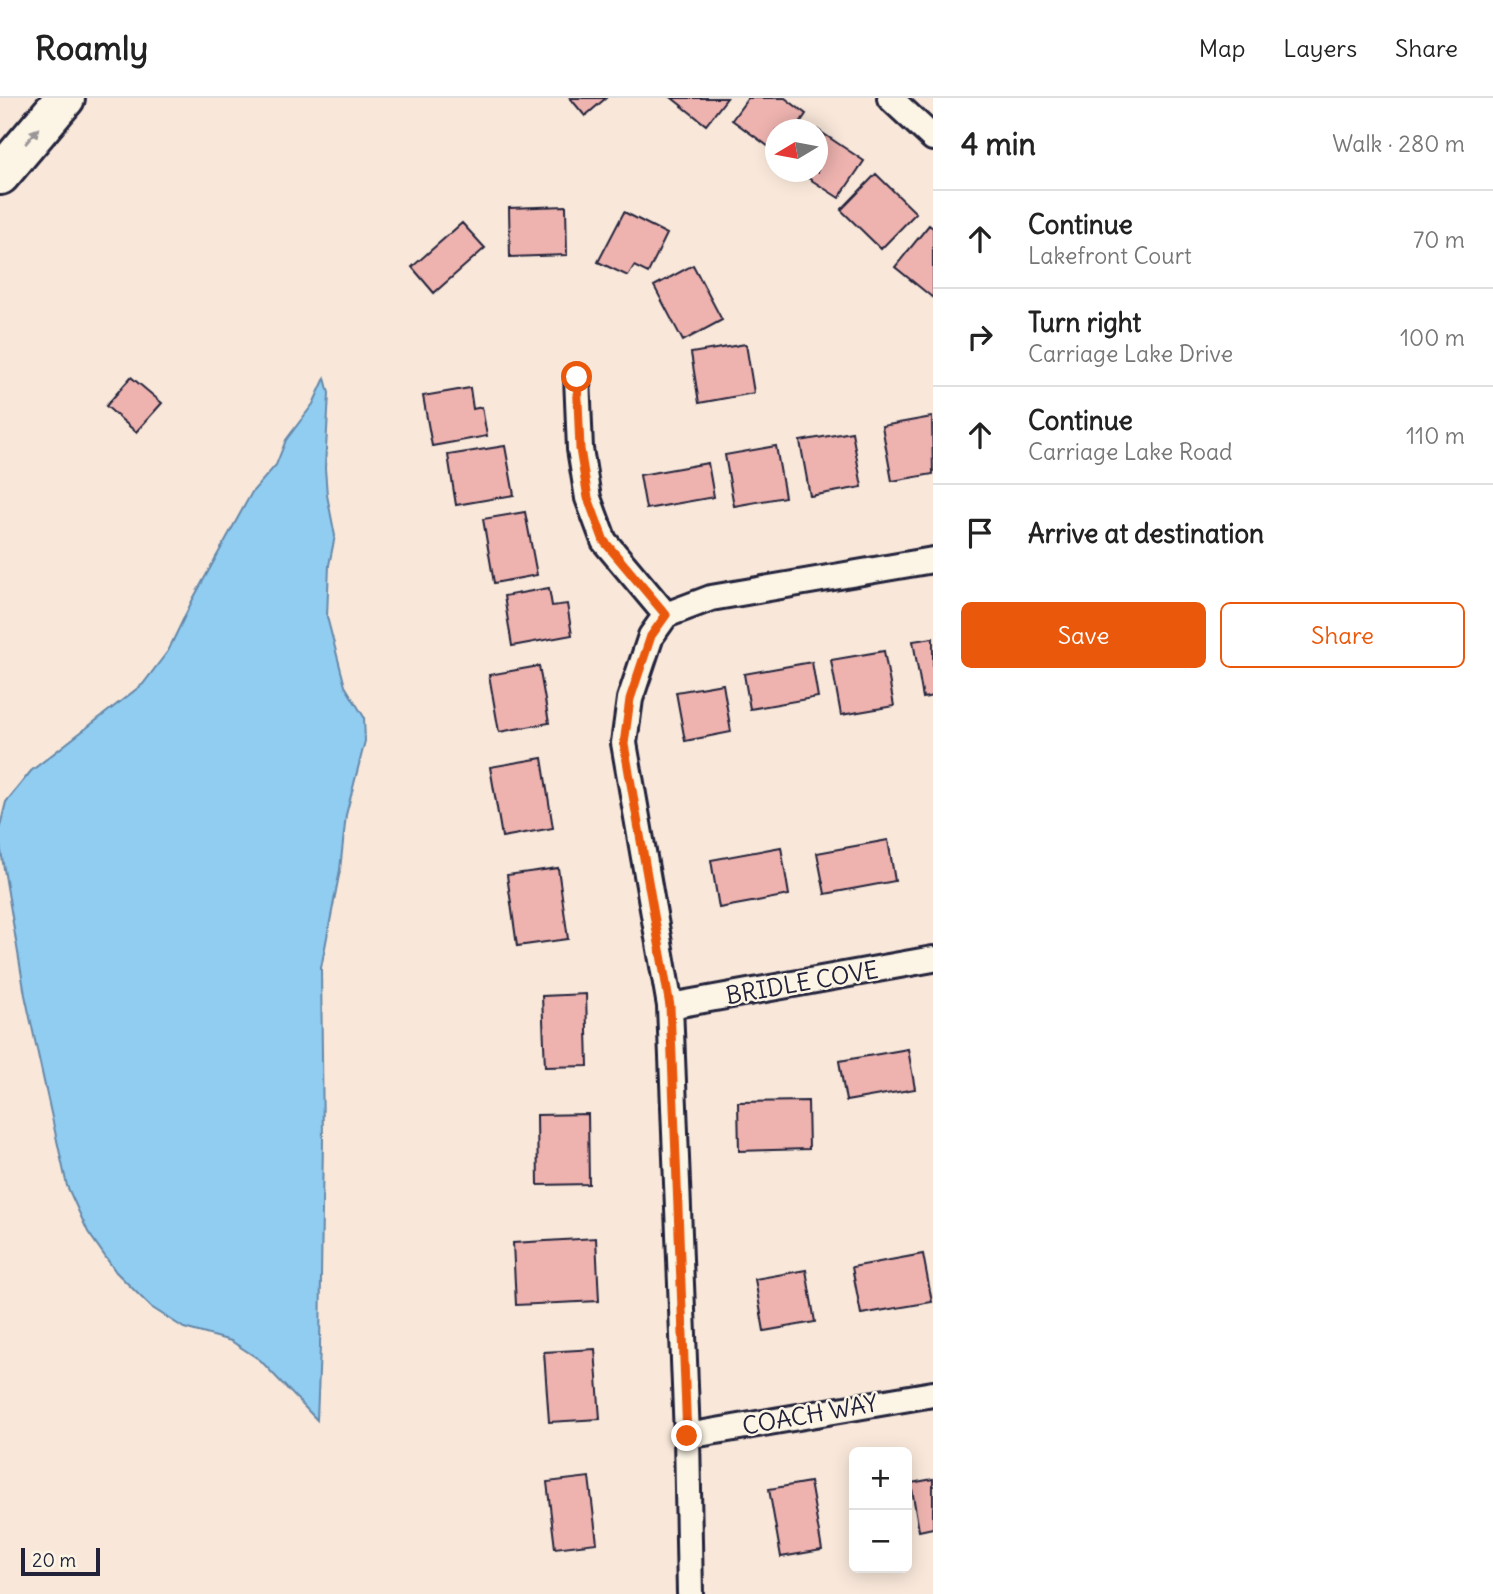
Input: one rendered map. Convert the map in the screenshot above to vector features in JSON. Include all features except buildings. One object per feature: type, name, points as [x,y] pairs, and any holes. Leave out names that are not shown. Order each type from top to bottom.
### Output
[{"type":"highway","points":[[0,175],[65,98]]},
{"type":"street","points":[[890,98],[933,138]]},
{"type":"street","points":[[577,377],[580,449],[588,498],[604,541],[666,615]]},
{"type":"street","points":[[690,1594],[687,1436],[670,1006],[624,744],[630,699],[651,636],[666,615],[711,598],[933,559]]},
{"type":"street","name":"BRIDLE COVE","points":[[670,1006],[933,959]]},
{"type":"street","name":"COACH WAY","points":[[687,1436],[933,1394]]},
{"type":"water","points":[[325,378],[329,393],[325,468],[335,536],[329,565],[327,617],[345,686],[364,717],[365,741],[346,815],[340,870],[321,968],[323,1140],[317,1420],[260,1360],[231,1341],[184,1328],[151,1307],[116,1272],[88,1232],[67,1186],[25,995],[0,845],[0,826],[6,802],[31,771],[143,684],[168,651],[193,599],[252,492],[276,465],[286,440],[313,404]]},
{"type":"route","points":[[577,377],[580,449],[588,498],[604,541],[666,615],[651,636],[630,699],[624,744],[670,1006],[687,1436]]}]
